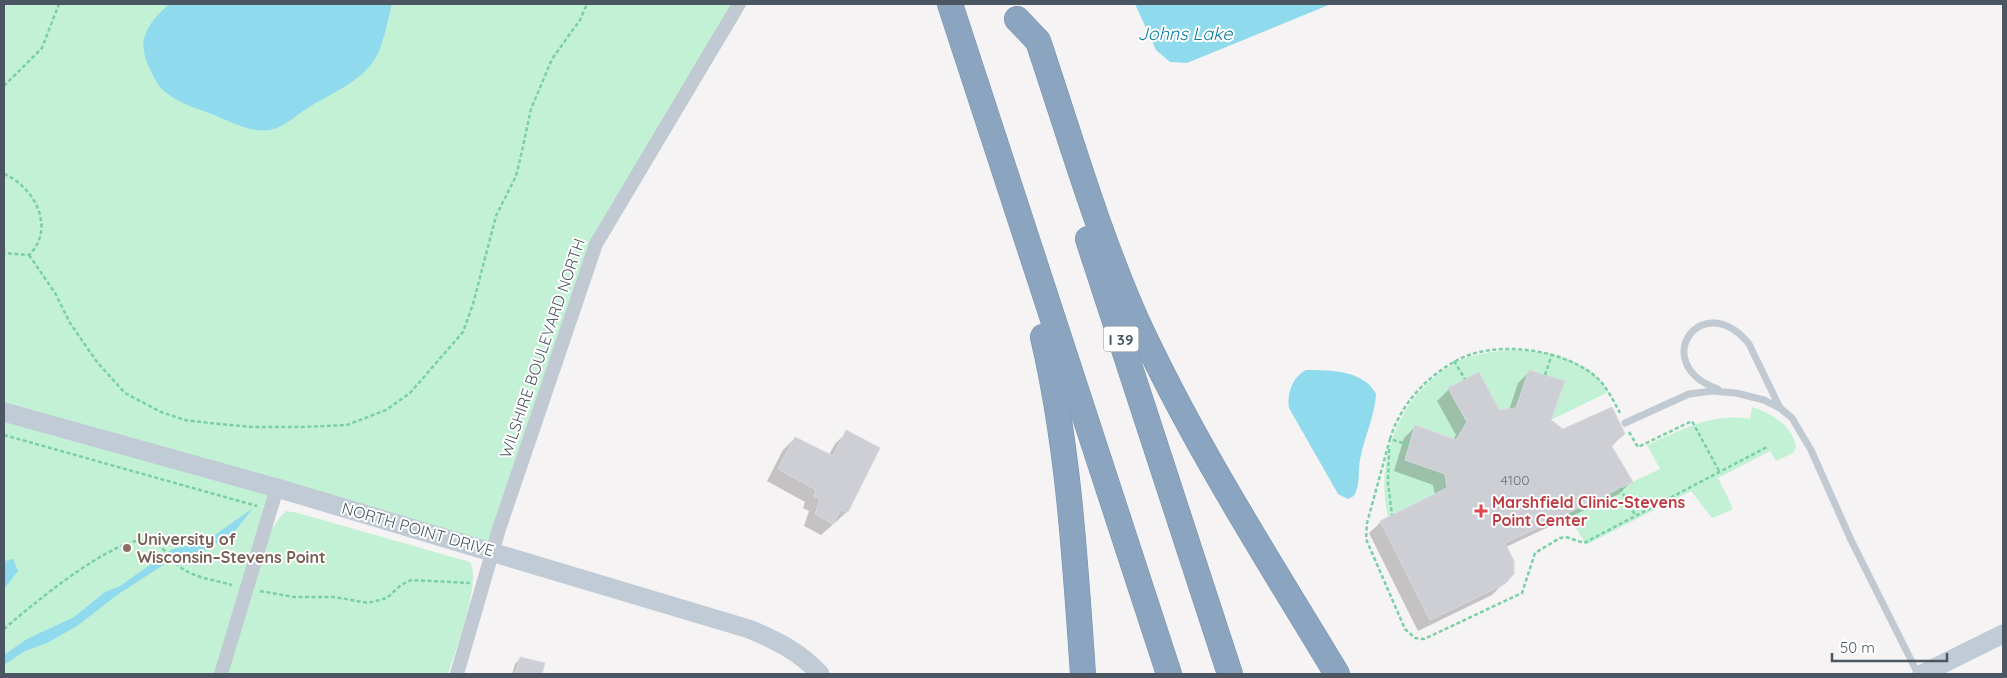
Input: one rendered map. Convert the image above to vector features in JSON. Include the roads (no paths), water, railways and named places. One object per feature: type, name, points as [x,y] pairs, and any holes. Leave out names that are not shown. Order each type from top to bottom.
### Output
[{"type":"highway","points":[[950,4],[1169,674]]},
{"type":"highway","points":[[1014,12],[1038,41],[1118,273],[1136,318],[1162,372],[1218,474],[1337,674]]},
{"type":"highway","name":"I 39","points":[[1014,12],[1230,674]]},
{"type":"highway","points":[[1044,293],[1040,321],[1052,377],[1066,464],[1082,674]]},
{"type":"street","name":"WILSHIRE BOULEVARD NORTH","points":[[456,674],[493,551],[596,244],[740,4]]},
{"type":"street","name":"NORTH POINT DRIVE","points":[[4,412],[276,488],[749,628],[780,641],[812,664],[820,674]]},
{"type":"street","points":[[221,674],[276,488]]},
{"type":"street","points":[[1922,674],[2003,634]]},
{"type":"lane","points":[[1780,408],[1748,344],[1742,336],[1724,325],[1704,324],[1690,332],[1684,349],[1684,357],[1694,375],[1712,387],[1752,396],[1780,408],[1792,418],[1811,450],[1851,540],[1918,674]]},
{"type":"lane","points":[[1625,423],[1689,394],[1702,391],[1724,391]]},
{"type":"water","points":[[169,4],[392,4],[379,51],[374,61],[358,78],[309,107],[286,124],[270,130],[255,130],[187,105],[169,95],[160,86],[146,58],[144,41],[150,25]]},
{"type":"water","name":"Johns Lake","points":[[1135,4],[1331,4],[1187,63],[1170,62],[1156,50]]},
{"type":"water","points":[[1306,370],[1335,371],[1355,376],[1370,386],[1376,394],[1374,410],[1360,460],[1356,493],[1348,499],[1338,494],[1289,408],[1291,386],[1297,377]]},
{"type":"water","points":[[253,508],[235,531],[205,551],[196,555],[177,556],[117,595],[77,626],[47,643],[25,651],[4,665],[4,655],[27,639],[74,617],[105,592],[120,586],[171,550],[202,544]]},
{"type":"water","points":[[13,559],[18,571],[4,589],[4,561]]},
{"type":"place","name":"Marshfield Clinic-Stevens Point Center","points":[[1481,511]]},
{"type":"place","name":"University of Wisconsin–Stevens Point","points":[[127,548]]}]
